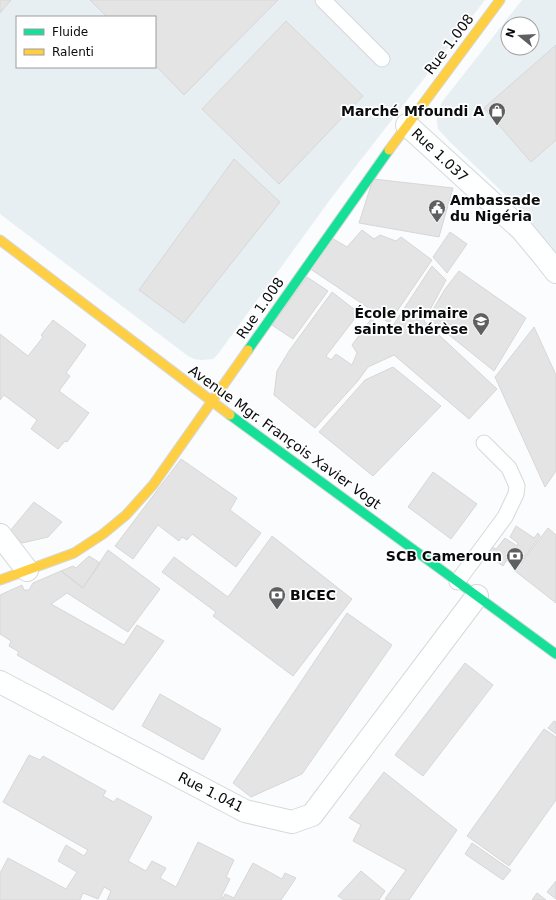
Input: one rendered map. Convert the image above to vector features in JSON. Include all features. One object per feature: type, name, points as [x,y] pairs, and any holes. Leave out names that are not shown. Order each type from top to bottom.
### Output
[{"type":"street","name":"Rue 1.008","points":[[0,580],[74,552],[103,534],[126,515],[153,485],[407,125],[500,0]]},
{"type":"street","name":"Rue 1.037","points":[[407,125],[522,230],[556,272]]},
{"type":"street","name":"Avenue Mgr. François Xavier Vogt","points":[[0,240],[211,401],[556,654]]},
{"type":"street","points":[[0,535],[27,570]]},
{"type":"street","name":"Rue 1.041","points":[[0,682],[246,811],[292,822],[312,815],[477,596]]},
{"type":"lane","points":[[323,0],[382,59]]},
{"type":"lane","points":[[457,582],[505,517],[516,494],[517,486],[509,468],[484,443]]},
{"type":"shaded area","points":[[0,0],[485,0],[332,197],[218,354],[213,359],[201,360],[188,356],[0,214]]},
{"type":"shaded area","name":"Marché Mfoundi A","points":[[522,0],[556,0],[556,252],[514,203],[438,129],[437,116],[442,102],[500,28],[500,56],[540,56],[540,16],[509,16]]},
{"type":"building","points":[[0,0],[11,0],[0,13]]},
{"type":"building","points":[[90,0],[278,0],[184,95],[156,66],[156,16],[106,16]]},
{"type":"building","points":[[286,21],[363,96],[279,184],[202,109]]},
{"type":"building","points":[[556,45],[556,140],[531,162],[484,108]]},
{"type":"building","points":[[234,159],[280,202],[184,323],[139,290]]},
{"type":"building","points":[[373,179],[453,188],[439,237],[359,223]]},
{"type":"building","points":[[362,230],[374,239],[380,235],[396,241],[401,237],[432,260],[389,323],[309,268],[330,237],[347,247]]},
{"type":"building","points":[[450,232],[467,244],[447,273],[433,257]]},
{"type":"building","points":[[432,266],[446,280],[424,321],[497,389],[469,419],[394,355],[368,367],[357,382],[315,428],[274,395],[277,371],[289,351],[332,292],[359,313],[326,356],[331,360],[336,354],[352,365],[357,353],[352,345],[371,319],[388,333]]},
{"type":"building","points":[[459,271],[526,318],[494,371],[428,318],[445,289]]},
{"type":"building","points":[[307,277],[328,291],[293,339],[272,325]]},
{"type":"building","points":[[53,320],[86,345],[66,373],[70,376],[59,391],[89,413],[67,442],[65,441],[58,449],[31,429],[37,420],[4,395],[0,400],[0,334],[28,356],[43,337],[41,335]]},
{"type":"building","points":[[534,327],[556,375],[556,471],[545,487],[495,377]]},
{"type":"building","points":[[393,367],[441,406],[373,476],[319,432],[365,380]]},
{"type":"building","points":[[181,459],[237,498],[230,510],[261,533],[236,567],[192,534],[187,540],[182,537],[179,541],[158,525],[133,559],[115,546]]},
{"type":"building","points":[[433,472],[477,504],[451,539],[408,507]]},
{"type":"building","points":[[34,502],[62,522],[48,537],[22,543],[10,531]]},
{"type":"building","points":[[516,526],[534,538],[538,533],[540,536],[523,559],[513,551],[503,566],[487,555],[492,547],[496,549],[505,538],[517,546],[518,543],[510,537]]},
{"type":"building","points":[[548,528],[556,535],[556,603],[515,571]]},
{"type":"building","points":[[272,536],[352,599],[293,676],[213,616],[216,612],[162,572],[174,557],[228,597]]},
{"type":"building","points":[[108,550],[160,589],[128,632],[67,593],[51,604],[124,645],[137,625],[164,641],[113,710],[17,655],[19,652],[9,646],[11,641],[0,634],[0,595],[22,585],[24,590],[29,590],[33,583],[61,571],[83,588]]},
{"type":"building","points":[[89,556],[100,563],[83,588],[61,571],[73,566],[76,568]]},
{"type":"building","points":[[347,613],[392,645],[302,774],[251,797],[233,783]]},
{"type":"building","points":[[465,663],[493,685],[423,776],[395,755]]},
{"type":"building","points":[[160,694],[221,729],[203,760],[142,726]]},
{"type":"building","points":[[554,721],[556,722],[556,734],[548,728]]},
{"type":"building","points":[[544,729],[556,737],[556,800],[509,866],[467,836]]},
{"type":"building","points":[[29,755],[40,760],[43,756],[106,791],[103,796],[114,802],[117,798],[152,817],[128,861],[146,871],[152,861],[166,868],[160,878],[176,887],[198,842],[234,860],[226,877],[230,879],[221,897],[223,898],[225,894],[234,898],[253,863],[282,879],[285,873],[296,878],[281,900],[107,900],[111,891],[104,887],[98,899],[83,893],[80,900],[0,900],[0,873],[8,858],[66,889],[77,872],[58,861],[66,845],[84,856],[88,850],[3,802]]},
{"type":"building","points":[[384,772],[457,830],[409,900],[385,899],[406,870],[353,841],[361,825],[349,818]]},
{"type":"building","points":[[472,843],[511,870],[503,880],[465,854]]},
{"type":"building","points":[[361,871],[385,891],[379,900],[344,900],[338,896]]},
{"type":"building","points":[[556,881],[556,899],[547,892]]},
{"type":"building","points":[[537,893],[546,900],[532,900]]},
{"type":"traffic: fast","points":[[248,350],[389,150]]},
{"type":"traffic: fast","points":[[230,415],[556,654]]},
{"type":"traffic: slow","points":[[389,150],[500,0]]},
{"type":"traffic: slow","points":[[0,240],[230,415]]},
{"type":"traffic: slow","points":[[0,580],[74,553],[103,534],[126,515],[153,485],[248,350]]},
{"type":"place","name":"Marché Mfoundi A","points":[[497,126]]},
{"type":"place","name":"Ambassade du Nigéria","points":[[437,223]]},
{"type":"place","name":"École primaire sainte thérèse","points":[[481,336]]},
{"type":"place","name":"SCB Cameroun","points":[[515,571]]},
{"type":"place","name":"BICEC","points":[[277,610]]}]
